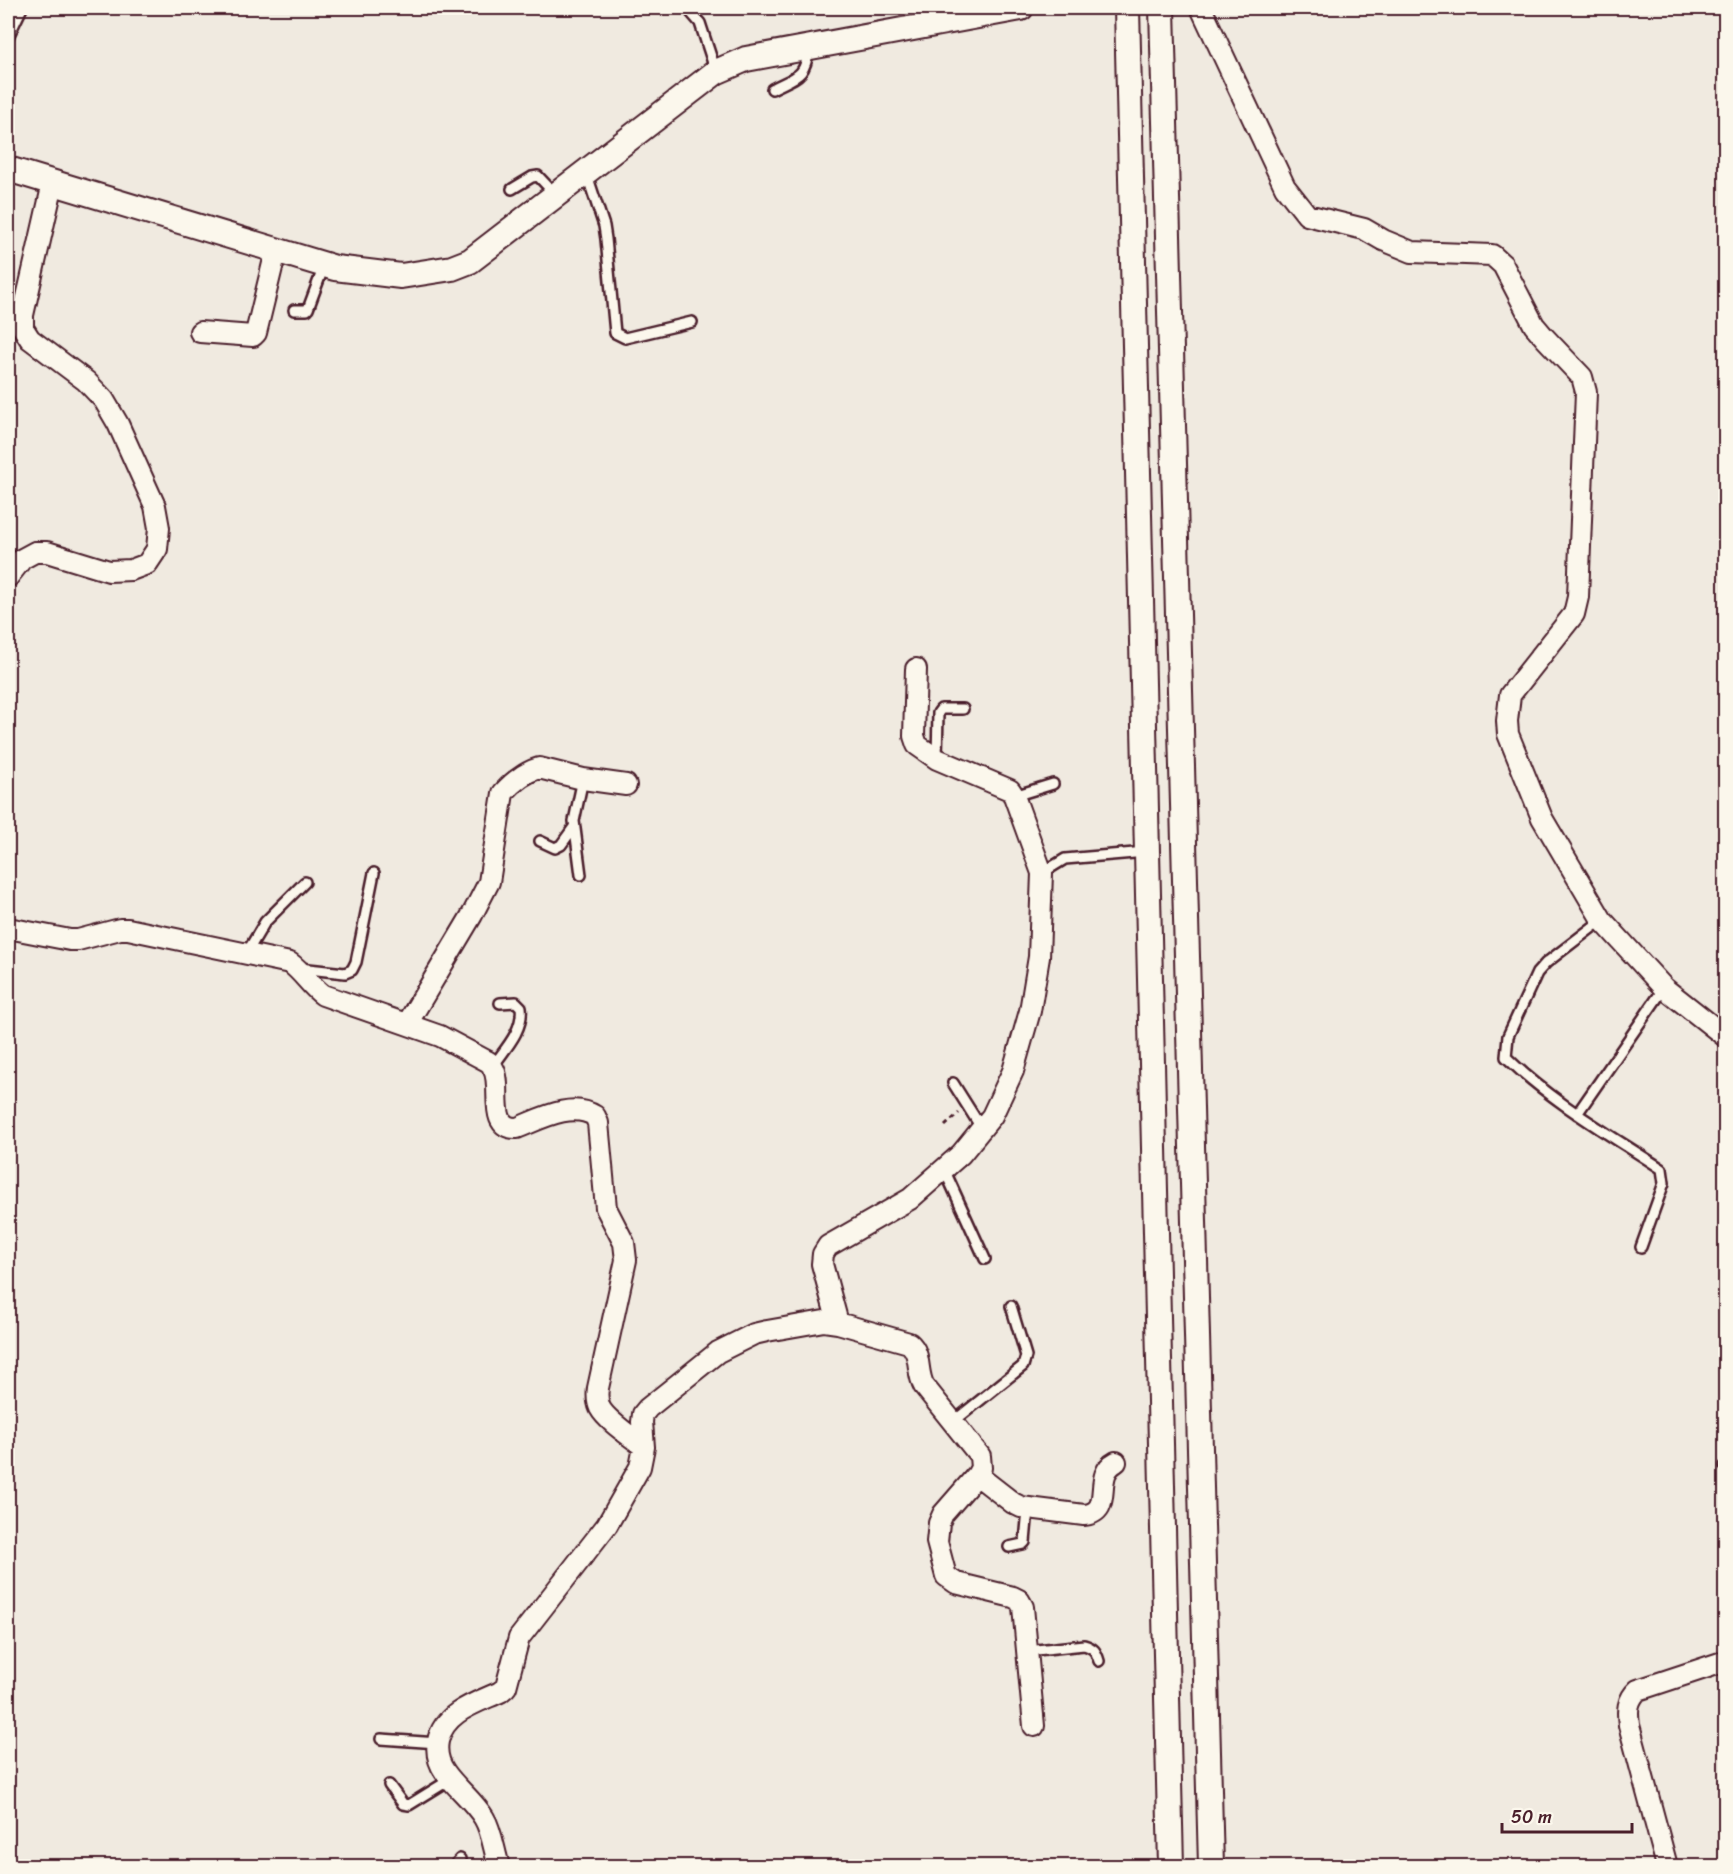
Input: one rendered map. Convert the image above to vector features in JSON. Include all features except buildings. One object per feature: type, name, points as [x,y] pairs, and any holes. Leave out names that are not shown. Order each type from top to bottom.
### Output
[{"type":"street","points":[[8,169],[324,265],[401,276],[452,268],[470,261],[716,72],[746,59],[1021,8]]},
{"type":"street","points":[[1127,8],[1171,1866]]},
{"type":"street","points":[[1162,8],[1211,1866]]},
{"type":"street","points":[[1201,8],[1285,187],[1307,215],[1364,229],[1412,252],[1492,255],[1503,265],[1534,325],[1582,377],[1586,392],[1578,597],[1574,614],[1510,695],[1508,734],[1542,818],[1602,920],[1664,988],[1725,1037]]},
{"type":"street","points":[[8,577],[22,559],[35,552],[47,552],[109,571],[131,570],[147,564],[157,549],[159,528],[155,506],[118,424],[104,400],[86,381],[30,339],[23,328],[23,315],[53,183]]},
{"type":"street","points":[[200,332],[253,336],[256,333],[276,250]]},
{"type":"street","points":[[838,1323],[822,1264],[823,1254],[828,1246],[910,1199],[961,1154],[992,1116],[1013,1071],[1030,1011],[1039,957],[1042,873],[1014,796],[1010,790],[937,759],[918,745],[914,736],[916,669]]},
{"type":"street","points":[[407,1024],[489,882],[503,794],[511,784],[539,768],[583,779],[626,786]]},
{"type":"street","points":[[8,928],[70,940],[128,928],[290,963],[314,989],[323,995],[440,1036],[487,1060],[493,1066],[496,1075],[498,1112],[504,1125],[517,1128],[564,1111],[590,1113],[595,1116],[598,1123],[606,1208],[627,1251],[597,1399],[607,1417],[644,1447]]},
{"type":"street","points":[[499,1866],[484,1818],[438,1761],[438,1743],[445,1722],[454,1714],[506,1687],[519,1638],[614,1514],[640,1467],[644,1447],[643,1414],[718,1352],[766,1330],[824,1321],[909,1343],[915,1348],[920,1378],[980,1456],[981,1467],[977,1475],[943,1514],[939,1523],[937,1542],[946,1576],[956,1583],[1019,1600],[1023,1607],[1034,1726]]},
{"type":"street","points":[[977,1475],[1013,1503],[1028,1509],[1084,1515],[1098,1510],[1101,1504],[1105,1473],[1109,1465],[1116,1462]]},
{"type":"street","points":[[1667,1866],[1627,1711],[1632,1695],[1638,1690],[1725,1661]]},
{"type":"lane","points":[[8,37],[22,8]]},
{"type":"lane","points":[[687,8],[700,23],[716,72]]},
{"type":"lane","points":[[772,89],[802,73],[807,64],[809,48]]},
{"type":"lane","points":[[586,172],[604,226],[615,333],[625,338],[692,322]]},
{"type":"lane","points":[[512,189],[538,176],[556,195]]},
{"type":"lane","points":[[294,310],[308,309],[324,265]]},
{"type":"lane","points":[[937,759],[938,713],[941,708],[963,709]]},
{"type":"lane","points":[[581,875],[574,827],[583,779]]},
{"type":"lane","points":[[1014,796],[1053,784]]},
{"type":"lane","points":[[540,841],[555,848],[561,845],[574,827]]},
{"type":"lane","points":[[1042,873],[1065,859],[1147,852]]},
{"type":"lane","points":[[296,968],[345,972],[352,970],[356,962],[374,873]]},
{"type":"lane","points":[[246,955],[265,922],[305,882]]},
{"type":"lane","points":[[1602,920],[1546,963],[1537,973],[1508,1036],[1506,1057],[1527,1078],[1577,1114],[1662,1169],[1664,1183],[1641,1247]]},
{"type":"lane","points":[[1577,1114],[1664,988]]},
{"type":"lane","points":[[493,1066],[514,1037],[522,1013],[521,1007],[516,1002],[500,1004]]},
{"type":"lane","points":[[953,1083],[982,1129]]},
{"type":"lane","points":[[944,1169],[985,1259]]},
{"type":"lane","points":[[953,1422],[1023,1366],[1026,1356],[1011,1306]]},
{"type":"lane","points":[[1009,1547],[1025,1542],[1028,1509]]},
{"type":"lane","points":[[1027,1651],[1084,1645],[1092,1647],[1098,1661]]},
{"type":"lane","points":[[381,1739],[438,1743]]},
{"type":"lane","points":[[389,1785],[403,1804],[409,1805],[451,1779]]}]
